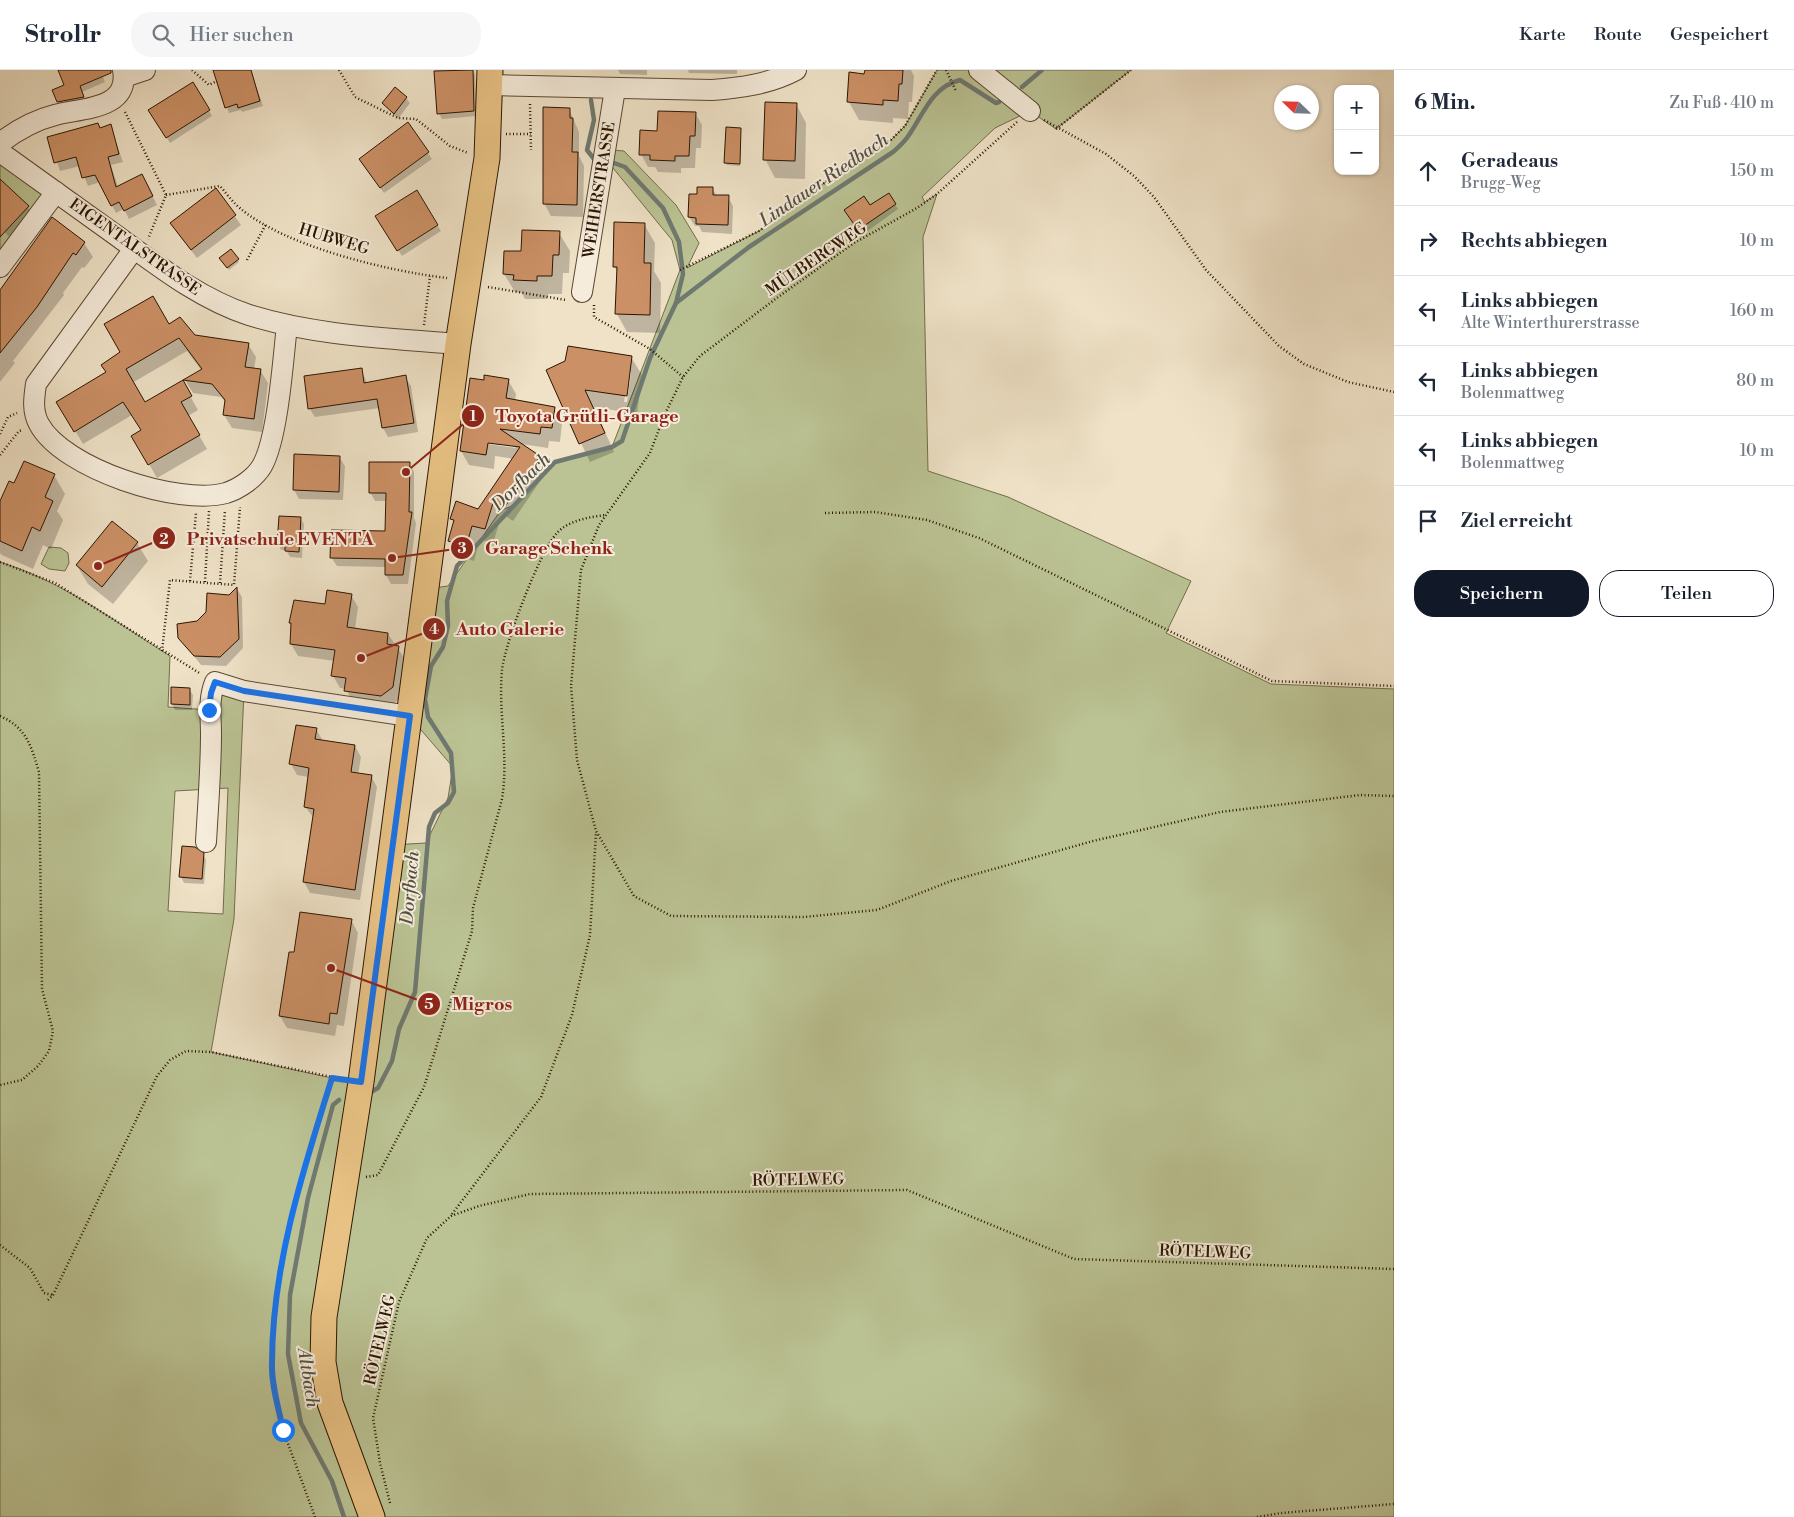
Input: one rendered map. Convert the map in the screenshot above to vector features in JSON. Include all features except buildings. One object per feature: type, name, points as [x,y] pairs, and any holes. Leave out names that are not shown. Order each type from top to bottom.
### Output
[{"type":"main road","points":[[382,1513],[340,1433],[326,1382],[323,1339],[328,1292],[361,1082],[458,344],[487,158],[490,78]]},
{"type":"street","points":[[0,143],[19,129],[54,115],[98,108],[117,96],[121,90],[124,74],[145,70]]},
{"type":"street","points":[[490,78],[530,85],[712,90],[736,88],[787,75],[796,70]]},
{"type":"street","points":[[980,70],[1030,111]]},
{"type":"street","name":"WEIHERSTRASSE","points":[[582,292],[615,88]]},
{"type":"street","name":"EIGENTALSTRASSE","points":[[0,152],[181,282],[220,303],[248,315],[287,325],[458,344]]},
{"type":"street","points":[[0,267],[56,192]]},
{"type":"street","points":[[138,252],[36,384],[36,415],[54,444],[91,468],[121,480],[217,493],[245,484],[261,468],[270,446],[287,325]]},
{"type":"street","points":[[206,842],[211,734],[209,710],[211,693],[215,682],[244,691],[410,716]]},
{"type":"path","points":[[192,70],[209,85],[217,81]]},
{"type":"path","points":[[339,70],[355,97],[398,118],[416,119],[450,146],[474,155]]},
{"type":"path","points":[[680,270],[686,269],[759,231],[831,178],[889,142],[905,126],[937,70]]},
{"type":"path","points":[[946,70],[955,90]]},
{"type":"path","points":[[1131,70],[1056,129],[1106,154],[1134,176],[1154,197],[1206,270],[1278,346],[1304,364],[1348,382],[1394,392]]},
{"type":"path","points":[[530,85],[531,150]]},
{"type":"path","points":[[117,96],[166,195],[138,252]]},
{"type":"path","name":"MÜLBERGWEG","points":[[596,831],[578,760],[571,686],[581,570],[599,525],[650,454],[664,416],[683,377],[700,356],[774,300],[854,243],[917,208],[936,194],[1030,111]]},
{"type":"path","points":[[500,134],[531,134]]},
{"type":"path","name":"HUBWEG","points":[[166,195],[220,186],[240,209],[300,244],[430,276],[452,279]]},
{"type":"path","points":[[247,260],[266,224]]},
{"type":"path","points":[[424,325],[430,276]]},
{"type":"path","points":[[485,285],[564,301],[582,292],[596,306],[594,317],[650,349],[665,364],[683,377]]},
{"type":"path","points":[[0,434],[8,417],[36,415]]},
{"type":"path","points":[[0,455],[19,431],[36,415]]},
{"type":"path","points":[[190,581],[217,493]]},
{"type":"path","points":[[205,582],[217,493]]},
{"type":"path","points":[[217,493],[220,584]]},
{"type":"path","points":[[162,651],[170,580],[234,584],[241,499],[217,493]]},
{"type":"path","points":[[825,513],[875,512],[927,520],[979,538],[1272,681],[1394,686]]},
{"type":"path","points":[[361,1176],[378,1175],[424,1087],[472,931],[473,908],[491,844],[505,780],[502,668],[525,599],[543,555],[558,532],[584,518],[606,515]]},
{"type":"path","points":[[0,562],[55,583],[100,609],[162,651],[215,682]]},
{"type":"path","points":[[0,716],[13,722],[28,738],[39,772],[42,989],[52,1031],[49,1051],[38,1066],[22,1080],[0,1084]]},
{"type":"path","points":[[596,831],[634,896],[672,916],[804,917],[877,910],[951,881],[1093,841],[1220,812],[1360,795],[1394,796]]},
{"type":"path","points":[[451,1216],[541,1097],[572,1015],[590,935],[596,831]]},
{"type":"path","points":[[48,1300],[53,1295],[157,1076],[170,1060],[186,1051],[211,1052],[332,1078],[361,1082]]},
{"type":"path","points":[[314,1517],[283,1430],[271,1365],[276,1303],[285,1244],[309,1151],[332,1078]]},
{"type":"path","name":"RÖTELWEG","points":[[382,1513],[379,1455],[374,1418],[399,1302],[426,1238],[451,1216],[479,1206],[530,1194],[907,1190],[1074,1259],[1394,1270]]},
{"type":"path","points":[[0,1245],[30,1268],[44,1293],[53,1295]]},
{"type":"path","points":[[1257,1517],[1290,1512],[1394,1504]]},
{"type":"green space","points":[[937,70],[1131,70],[1056,129],[1030,111],[995,128],[922,197],[925,202],[937,194],[923,237],[928,471],[1008,497],[1191,581],[1166,633],[1271,684],[1394,689],[1394,1517],[0,1517],[0,562],[23,570],[67,591],[170,656],[168,707],[209,710],[215,682],[244,691],[234,919],[211,1052],[332,1078],[360,1081],[391,845],[426,843],[448,798],[453,767],[409,716],[427,589],[448,586],[501,510],[515,505],[555,462],[612,447],[680,270],[672,240],[613,168],[609,166],[612,150],[624,151],[676,205],[699,243],[687,268],[759,231],[831,178],[889,142],[905,126]],"holes":[[[228,788],[223,914],[168,911],[175,791]]]},
{"type":"green space","points":[[0,152],[56,192],[0,267]]},
{"type":"green space","points":[[49,547],[61,548],[68,553],[69,563],[65,571],[49,569],[41,564]]},
{"type":"waterway","name":"Lindauer Riedbach","points":[[1022,87],[1042,70]]},
{"type":"waterway","name":"Lindauer Riedbach","points":[[676,303],[749,247],[893,152],[902,144],[930,102],[942,88],[950,83],[960,80],[996,103],[999,102]]},
{"type":"waterway","name":"Dorfbach","points":[[591,100],[594,120],[587,150],[594,159]]},
{"type":"waterway","name":"Dorfbach","points":[[371,1092],[378,1088],[392,1061],[399,1029],[415,992],[429,827],[435,813],[448,803],[454,792],[451,753],[428,717],[425,699],[431,666],[443,647],[448,626],[447,601],[457,566],[555,462],[612,447],[622,441],[650,358],[676,303],[683,274],[679,242],[663,208],[625,167],[614,163]]},
{"type":"waterway","name":"Altbach","points":[[339,1100],[333,1105],[308,1198],[290,1295],[288,1354],[301,1423],[332,1481],[344,1517]]},
{"type":"place","name":"Toyota Grütli-Garage","points":[[406,472]]},
{"type":"place","name":"Garage Schenk","points":[[392,558]]},
{"type":"place","name":"Privatschule EVENTA","points":[[98,566]]},
{"type":"place","name":"Auto Galerie","points":[[361,658]]},
{"type":"place","name":"Migros","points":[[331,968]]},
{"type":"route","points":[[209,710],[211,693],[215,682],[244,691],[410,716],[391,845],[361,1082],[332,1078],[309,1151],[285,1244],[276,1303],[271,1365],[283,1430]]}]
